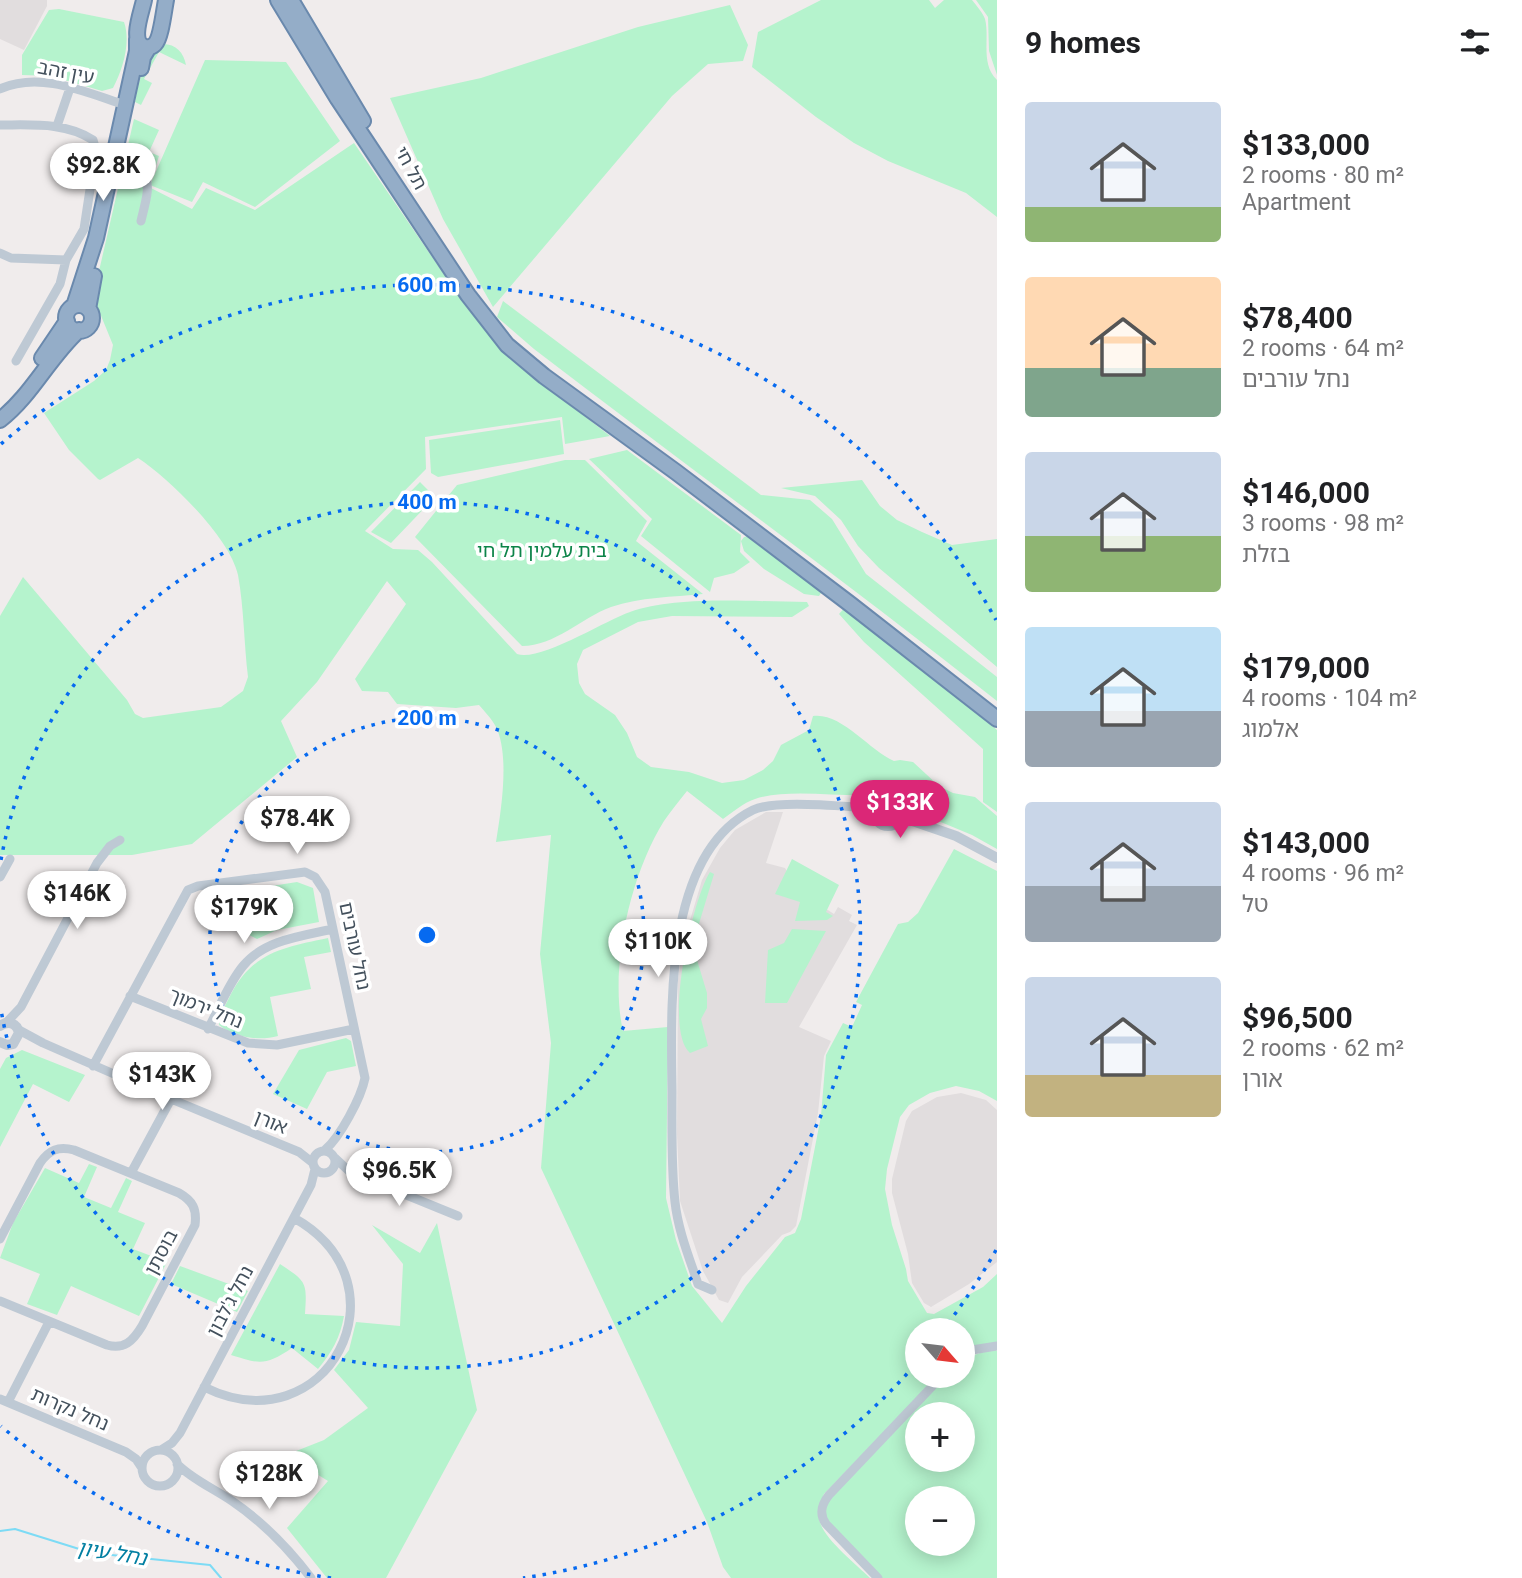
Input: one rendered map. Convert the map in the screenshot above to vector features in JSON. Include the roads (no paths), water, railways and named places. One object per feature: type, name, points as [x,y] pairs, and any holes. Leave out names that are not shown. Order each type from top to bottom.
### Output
[{"type":"highway","points":[[79,330],[71,328],[67,314],[81,307],[121,160],[143,57],[144,0]]},
{"type":"highway","points":[[81,307],[137,51],[143,43],[158,39],[166,0]]},
{"type":"highway","name":"תל חי","points":[[278,0],[338,99],[413,212]]},
{"type":"highway","name":"תל חי","points":[[291,0],[351,100],[413,212]]},
{"type":"highway","points":[[413,212],[468,295],[502,339],[519,356],[850,604],[997,719]]},
{"type":"highway","points":[[0,420],[31,390],[60,350],[79,330],[90,324],[91,316],[81,307]]},
{"type":"highway","points":[[0,409],[21,387],[67,321]]},
{"type":"street","name":"עין זהב","points":[[0,89],[14,83],[32,81],[70,88],[124,105]]},
{"type":"street","points":[[57,126],[70,88]]},
{"type":"street","points":[[0,125],[57,126],[93,140],[96,150],[84,229],[66,260],[60,284],[16,361]]},
{"type":"street","points":[[121,160],[136,165],[146,178],[148,191],[141,221]]},
{"type":"street","points":[[0,253],[11,258],[66,260]]},
{"type":"street","points":[[882,799],[894,800],[900,805],[901,817],[893,826],[885,826],[875,818],[874,808],[882,799]]},
{"type":"street","points":[[712,1290],[698,1284],[683,1239],[675,1203],[673,986],[683,910],[699,871],[719,834],[755,809],[775,805],[874,808]]},
{"type":"street","points":[[901,817],[956,836],[997,858]]},
{"type":"street","points":[[0,1054],[8,1043],[19,1037],[8,1026],[21,1007],[97,863],[110,846],[120,840]]},
{"type":"street","points":[[0,877],[10,859]]},
{"type":"street","name":"נחל עורבים","points":[[93,1066],[183,897],[193,888],[305,872],[316,877],[321,883],[365,1078],[328,1154]]},
{"type":"street","points":[[208,1029],[241,969],[258,953],[291,938],[333,929]]},
{"type":"street","name":"נחל ירמוך","points":[[130,996],[237,1041],[263,1045],[277,1045],[354,1029]]},
{"type":"street","name":"אורן","points":[[8,1026],[93,1066],[293,1149],[328,1154]]},
{"type":"street","name":"אורן","points":[[8,1043],[43,1043]]},
{"type":"street","points":[[131,1173],[170,1099]]},
{"type":"street","name":"בוסתן","points":[[0,1239],[40,1163],[46,1154],[55,1149],[74,1150],[188,1198],[196,1214],[195,1226],[142,1326],[134,1339],[124,1346],[116,1348],[0,1301]]},
{"type":"street","name":"אורן","points":[[293,1149],[314,1166],[327,1172]]},
{"type":"street","points":[[328,1154],[350,1172],[458,1216]]},
{"type":"street","points":[[327,1172],[335,1165],[328,1154]]},
{"type":"street","name":"נחל ג'לבון","points":[[158,1451],[172,1443],[180,1433],[311,1185],[315,1155],[328,1154]]},
{"type":"street","points":[[327,1172],[350,1172]]},
{"type":"street","name":"נחל ג'לבון","points":[[311,1185],[327,1172]]},
{"type":"street","points":[[204,1387],[245,1401],[285,1397],[318,1378],[341,1348],[351,1309],[343,1268],[322,1238],[294,1218]]},
{"type":"street","points":[[4,1400],[49,1322]]},
{"type":"street","points":[[975,1350],[997,1346]]},
{"type":"street","points":[[878,1578],[823,1519],[822,1506],[829,1495],[931,1388]]},
{"type":"street","name":"נחל נקרות","points":[[4,1400],[126,1452],[136,1459],[142,1468]]},
{"type":"street","name":"נחל ג'לבון","points":[[176,1463],[180,1433]]},
{"type":"street","points":[[158,1451],[172,1455],[176,1463],[177,1473],[164,1485],[152,1484],[144,1477],[142,1468],[146,1456],[158,1451]]},
{"type":"street","name":"נחל נקרות","points":[[126,1452],[158,1451]]},
{"type":"street","points":[[176,1463],[251,1515],[293,1555],[311,1578]]},
{"type":"street","points":[[169,1482],[197,1480]]},
{"type":"waterway","name":"נחל עיון","points":[[0,1531],[15,1529],[92,1553],[210,1565],[221,1578]]},
{"type":"park label","name":"בית עלמין תל חי","points":[[542,550]]}]
